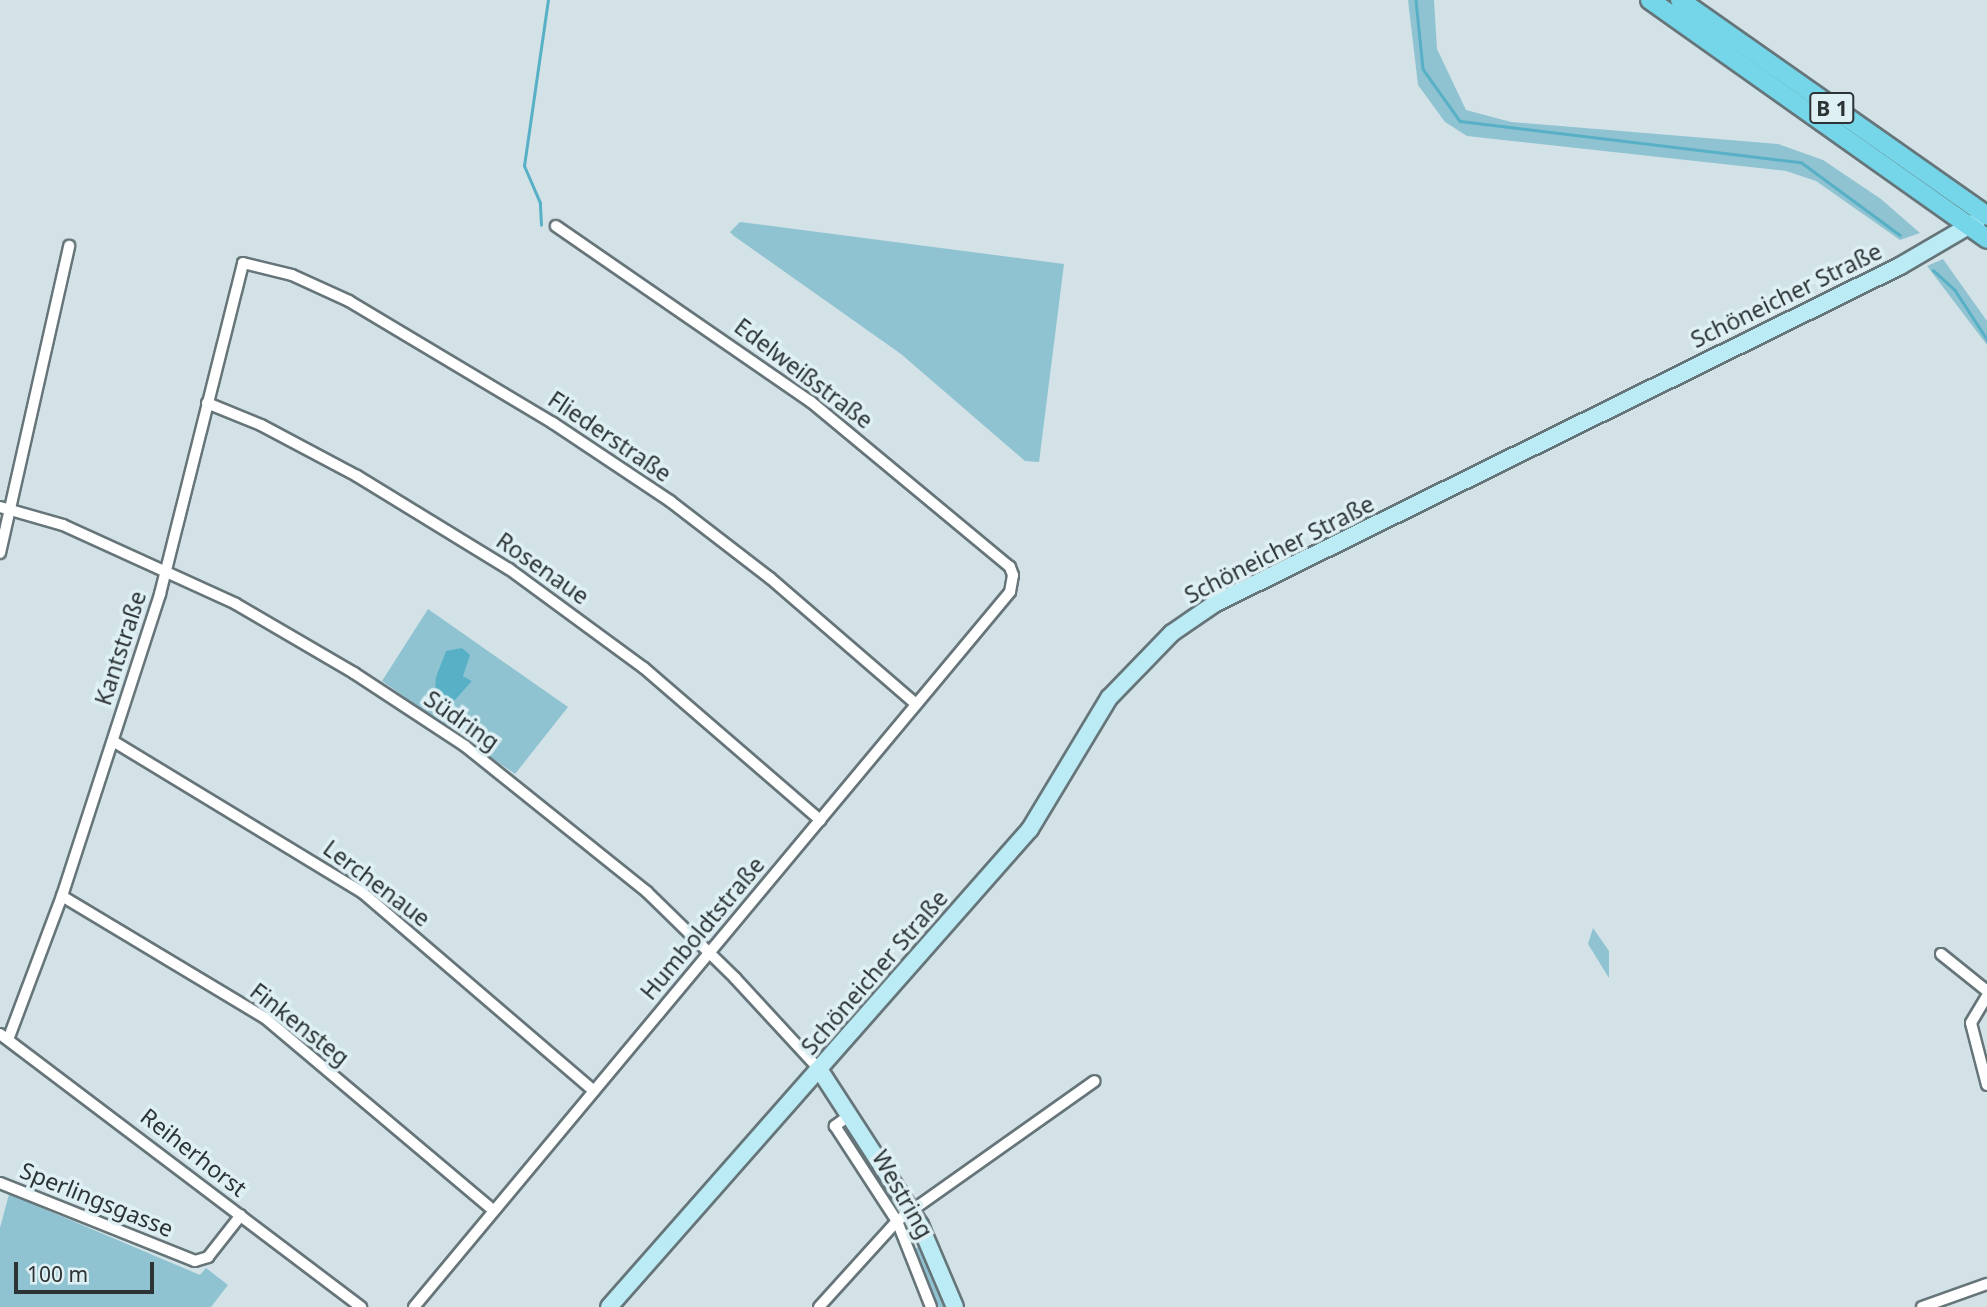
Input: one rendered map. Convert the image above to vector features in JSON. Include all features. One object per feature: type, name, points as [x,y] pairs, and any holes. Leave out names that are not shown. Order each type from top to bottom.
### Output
[{"type":"main road","name":"B 1","points":[[1650,0],[1987,239]]},
{"type":"main road","name":"B 1","points":[[1680,0],[1986,215]]},
{"type":"main road","name":"Schöneicher Straße","points":[[609,1307],[1030,829],[1119,684],[1191,619],[1736,343],[1900,266],[1970,227],[1986,215]]},
{"type":"main road","name":"Westring","points":[[819,1069],[912,1210],[955,1307]]},
{"type":"street","name":"Edelweißstraße","points":[[556,226],[811,402],[1013,572]]},
{"type":"street","points":[[0,553],[5,508],[69,246]]},
{"type":"street","name":"Kantstraße","points":[[5,1035],[62,896],[166,570],[243,264]]},
{"type":"street","name":"Fliederstraße","points":[[243,264],[292,275],[349,301],[545,418],[670,501],[770,578],[916,704]]},
{"type":"street","name":"Rosenaue","points":[[207,403],[261,425],[357,476],[509,569],[634,660],[820,820]]},
{"type":"street","name":"Südring","points":[[5,508],[63,525],[166,570],[257,615],[466,746],[607,857],[710,953],[819,1069]]},
{"type":"street","name":"Humboldtstraße","points":[[414,1307],[1010,592],[1013,572]]},
{"type":"street","name":"Lerchenaue","points":[[113,741],[363,893],[594,1091]]},
{"type":"street","name":"Finkensteg","points":[[62,896],[265,1018],[494,1211]]},
{"type":"street","points":[[1941,954],[1987,993],[1971,1023],[1987,1085]]},
{"type":"street","name":"Reiherhorst","points":[[5,1035],[361,1307]]},
{"type":"street","points":[[819,1307],[897,1221],[1095,1081]]},
{"type":"street","name":"Westring","points":[[850,1115],[835,1126],[897,1221],[931,1307]]},
{"type":"street","name":"Sperlingsgasse","points":[[0,1183],[195,1261],[208,1257],[241,1214]]},
{"type":"street","points":[[1922,1307],[1987,1284]]},
{"type":"shaded area","points":[[1408,0],[1434,0],[1437,49],[1466,110],[1511,122],[1778,144],[1823,160],[1881,199],[1920,233],[1900,240],[1816,181],[1786,171],[1467,136],[1445,122],[1418,85]]},
{"type":"shaded area","points":[[740,222],[1064,264],[1039,462],[1025,461],[901,354],[734,236],[730,232]]},
{"type":"shaded area","points":[[1943,259],[1987,321],[1987,345],[1927,266]]},
{"type":"shaded area","points":[[428,609],[568,707],[515,774],[382,681]],"holes":[[[463,665],[463,676],[472,681],[436,677],[443,666]]]},
{"type":"shaded area","points":[[462,648],[470,655],[463,676],[472,681],[453,702],[443,701],[435,693],[436,677],[446,651]]},
{"type":"shaded area","points":[[1593,928],[1609,951],[1609,978],[1588,944]]},
{"type":"shaded area","points":[[854,1125],[905,1209],[896,1210],[843,1131]]},
{"type":"shaded area","points":[[9,1194],[200,1275],[206,1268],[228,1285],[211,1307],[0,1307],[0,1228]]},
{"type":"shaded area","points":[[924,1242],[951,1307],[938,1307],[914,1250]]},
{"type":"waterway","points":[[541,225],[540,203],[524,166],[548,0]]},
{"type":"waterway","points":[[1416,0],[1423,69],[1460,121],[1801,162],[1900,235]]},
{"type":"waterway","points":[[1933,270],[1955,290],[1987,339]]}]
